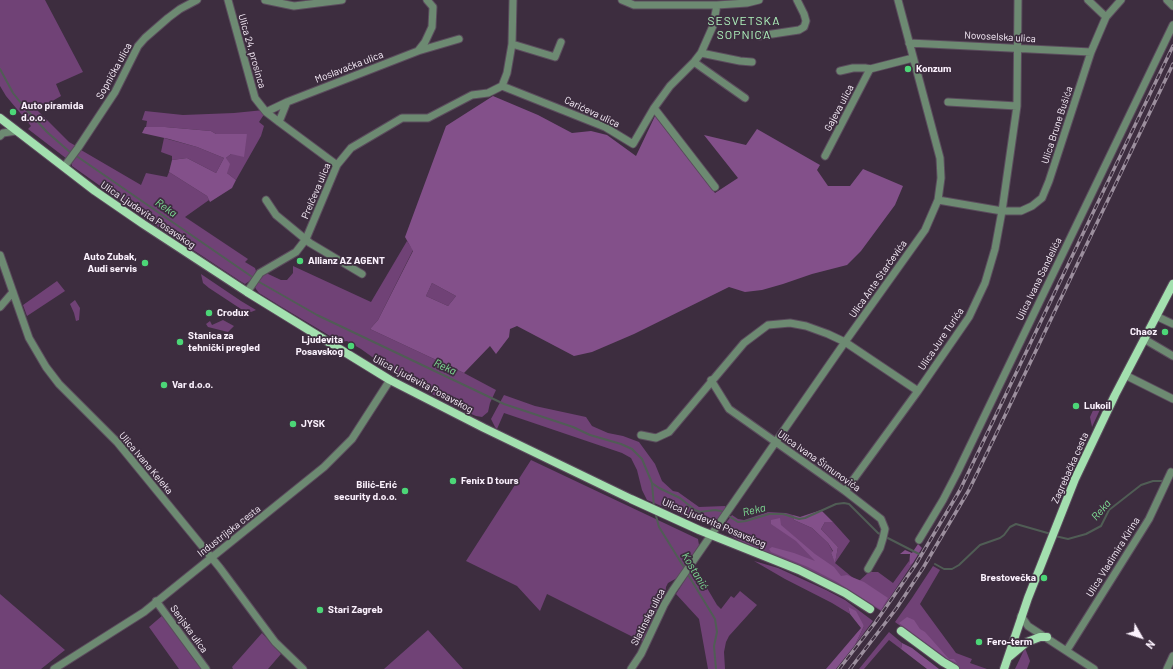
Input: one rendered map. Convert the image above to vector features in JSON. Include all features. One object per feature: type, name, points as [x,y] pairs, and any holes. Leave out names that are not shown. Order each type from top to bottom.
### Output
[{"type":"main road","name":"Ulica Ljudevita Posavskog","points":[[1,121],[143,224],[249,289],[390,380],[484,428],[664,513],[712,535],[799,570],[845,593],[870,609]]},
{"type":"main road","name":"Zagrebačka cesta","points":[[1004,668],[1050,542],[1078,473],[1125,375],[1173,284]]},
{"type":"main road","points":[[901,631],[955,669]]},
{"type":"main road","points":[[1008,659],[1027,642],[1040,637],[1046,637]]},
{"type":"main road","points":[[943,662],[950,669]]},
{"type":"street","name":"Sopnička ulica","points":[[64,167],[115,92],[138,46],[168,18],[180,9],[197,0]]},
{"type":"street","name":"Ulica 24. prosinca","points":[[228,0],[255,98],[266,112],[337,166]]},
{"type":"street","points":[[265,0],[294,6],[342,0]]},
{"type":"street","points":[[418,52],[425,42],[432,26],[433,7],[428,0]]},
{"type":"street","points":[[502,86],[507,73],[512,44],[512,0]]},
{"type":"street","points":[[622,0],[634,5],[717,6],[759,0]]},
{"type":"street","points":[[759,36],[799,30],[804,27],[806,21],[797,0]]},
{"type":"street","name":"Ulica Ante Starčevića","points":[[712,535],[845,342],[925,230],[938,200],[941,178],[940,158],[912,58],[898,0]]},
{"type":"street","name":"Ulica Jure Turića","points":[[845,491],[918,391],[969,317],[986,278],[996,249],[1017,106],[1018,0]]},
{"type":"street","points":[[1088,0],[1106,17]]},
{"type":"street","name":"Ulica Brune Bušića","points":[[938,200],[1002,211],[1021,211],[1032,206],[1042,198],[1049,181],[1091,52],[1106,17],[1121,0]]},
{"type":"street","points":[[1167,0],[1173,6]]},
{"type":"street","name":"Carićeva ulica","points":[[502,86],[605,128],[634,144],[654,108],[670,86],[694,62],[701,52],[713,26],[717,6]]},
{"type":"street","name":"Ulica Ivana Sandelića","points":[[919,540],[957,473],[1173,25]]},
{"type":"street","name":"Moslavačka ulica","points":[[266,112],[287,102],[418,52],[459,39]]},
{"type":"street","points":[[512,44],[555,57],[561,42]]},
{"type":"street","name":"Novoselska ulica","points":[[909,43],[1091,52]]},
{"type":"street","points":[[701,52],[740,62],[752,62]]},
{"type":"street","name":"Gajeva ulica","points":[[840,71],[853,68],[870,69],[912,58]]},
{"type":"street","points":[[694,62],[744,98]]},
{"type":"street","name":"Gajeva ulica","points":[[825,156],[870,69]]},
{"type":"street","name":"Prelčeva ulica","points":[[249,289],[260,273],[296,252],[306,239],[337,166],[351,148],[402,118],[428,118],[472,95],[488,94],[502,86]]},
{"type":"street","points":[[279,122],[287,102]]},
{"type":"street","points":[[948,102],[1017,106]]},
{"type":"street","points":[[654,108],[715,187]]},
{"type":"street","points":[[0,136],[3,133],[16,131]]},
{"type":"street","name":"Prelčeva ulica","points":[[266,200],[276,215],[310,243],[362,274]]},
{"type":"street","name":"Ulica Ivana Keleka","points":[[0,255],[29,338],[46,367],[59,384],[117,442],[211,558],[275,642],[303,669]]},
{"type":"street","points":[[0,307],[13,292]]},
{"type":"street","points":[[1156,316],[1173,324]]},
{"type":"street","points":[[641,435],[656,438],[668,432],[744,343],[768,325],[790,323],[806,326],[828,334],[845,342],[918,391]]},
{"type":"street","points":[[1144,339],[1173,356]]},
{"type":"street","points":[[1125,375],[1173,399]]},
{"type":"street","name":"Industrijska cesta","points":[[54,669],[130,622],[331,461],[352,439],[390,380]]},
{"type":"street","name":"Ulica Ivana Šimunovića","points":[[711,380],[729,409],[845,491],[880,519],[885,529],[884,536],[880,548],[868,568]]},
{"type":"street","name":"Ulica Vladimira Kirina","points":[[1067,650],[1149,519],[1170,475]]},
{"type":"street","name":"Slatinska ulica","points":[[631,669],[641,654],[664,604],[712,535]]},
{"type":"street","name":"Senjska ulica","points":[[156,602],[206,669]]},
{"type":"street","points":[[1022,616],[1026,624],[1094,669]]},
{"type":"street","points":[[1167,669],[1173,656]]},
{"type":"shaded area","points":[[0,0],[45,0],[83,72],[56,84],[61,96],[37,110],[69,142],[76,146],[67,159],[28,129],[31,126],[6,96],[0,86]]},
{"type":"shaded area","points":[[493,96],[538,115],[572,133],[591,131],[607,135],[636,156],[655,116],[715,193],[738,178],[704,135],[746,145],[757,129],[820,165],[817,170],[828,186],[850,186],[863,169],[903,186],[895,205],[861,251],[847,265],[812,274],[762,290],[745,292],[729,287],[634,334],[592,352],[574,356],[517,326],[510,329],[509,337],[496,354],[490,346],[464,373],[370,329],[378,320],[413,251],[405,237],[446,126]],"holes":[[[432,283],[456,296],[448,306],[426,296]]]},
{"type":"shaded area","points":[[264,110],[265,113],[259,122],[264,126],[261,136],[236,180],[227,173],[226,158],[247,134],[216,134],[211,131],[146,127],[147,121],[142,120],[145,111],[183,115]]},
{"type":"shaded area","points":[[145,127],[165,127],[211,131],[216,134],[247,134],[244,157],[231,154],[226,158],[230,164],[227,173],[236,180],[232,188],[210,202],[207,196],[169,172],[172,160],[187,158],[216,173],[224,158],[197,147],[142,133]]},
{"type":"shaded area","points":[[164,138],[197,147],[224,158],[216,173],[187,158],[172,160],[172,156],[161,152]]},
{"type":"shaded area","points":[[81,150],[141,185],[146,173],[167,177],[169,172],[207,196],[209,200],[185,217],[248,259],[245,262],[255,268],[256,271],[251,280],[245,284],[240,281],[154,224],[72,166],[72,163]]},
{"type":"shaded area","points":[[407,241],[413,250],[378,320],[370,329],[464,373],[496,390],[488,412],[482,417],[462,410],[400,377],[381,366],[382,364],[361,349],[347,341],[340,342],[259,293],[255,287],[266,273],[281,280],[287,280],[293,273],[293,266],[371,302]]},
{"type":"shaded area","points":[[201,274],[256,310],[251,312],[244,311],[203,283]]},
{"type":"shaded area","points":[[57,281],[65,291],[27,316],[23,305]]},
{"type":"shaded area","points":[[432,283],[456,296],[448,306],[426,296]]},
{"type":"shaded area","points":[[75,300],[80,308],[79,320],[76,321],[70,304]]},
{"type":"shaded area","points":[[223,320],[234,326],[228,332],[208,327],[206,324],[210,321],[212,325]]},
{"type":"shaded area","points":[[504,395],[535,406],[586,417],[592,426],[608,433],[623,436],[639,442],[655,464],[662,481],[673,491],[678,492],[699,507],[725,506],[726,508],[717,522],[711,523],[697,521],[647,500],[642,490],[637,470],[631,458],[622,453],[504,413],[497,429],[491,419]]},
{"type":"shaded area","points":[[1103,403],[1092,427],[1090,417],[1095,406]]},
{"type":"shaded area","points":[[531,460],[698,539],[699,545],[677,578],[668,583],[665,597],[656,611],[643,642],[547,594],[540,611],[517,586],[466,561]]},
{"type":"shaded area","points":[[821,510],[833,522],[825,522],[821,529],[838,547],[835,563],[831,553],[833,551],[828,543],[812,528],[794,520],[793,515],[800,517]]},
{"type":"shaded area","points":[[768,512],[793,515],[794,520],[812,528],[828,543],[833,552],[831,553],[835,562],[838,547],[821,529],[825,522],[833,522],[850,541],[835,563],[858,582],[869,572],[878,572],[893,583],[909,561],[909,566],[913,563],[881,611],[839,585],[803,567],[740,541],[726,531],[725,524],[732,515],[738,519],[744,520]]},
{"type":"shaded area","points":[[780,518],[781,525],[815,554],[834,567],[841,576],[847,575],[864,582],[888,598],[881,610],[837,582],[808,567],[771,552],[769,549],[772,547],[815,561],[796,541],[771,524],[771,520]]},
{"type":"shaded area","points":[[918,544],[922,548],[913,563],[909,566],[910,554],[900,554],[905,550],[912,553]]},
{"type":"shaded area","points":[[754,561],[778,568],[826,590],[845,600],[873,621],[855,645],[864,626],[848,607],[850,614]]},
{"type":"shaded area","points":[[694,566],[717,605],[721,609],[731,596],[734,598],[740,591],[757,605],[729,636],[726,642],[724,652],[725,669],[708,669],[699,619],[676,594]]},
{"type":"shaded area","points":[[933,566],[940,570],[920,604],[956,653],[972,659],[970,663],[987,669],[960,669],[895,622]]},
{"type":"shaded area","points":[[0,594],[65,650],[41,669],[0,669]]},
{"type":"shaded area","points":[[848,607],[856,611],[864,626],[855,645],[836,669],[826,669],[861,628],[850,614]]},
{"type":"shaded area","points":[[163,615],[204,669],[179,669],[149,627]]},
{"type":"shaded area","points":[[907,617],[914,620],[920,629],[925,632],[949,659],[954,659],[957,663],[948,659],[899,623]]},
{"type":"shaded area","points":[[428,630],[463,669],[384,669]]},
{"type":"shaded area","points":[[889,632],[902,643],[901,649],[889,640],[864,669],[859,669]]},
{"type":"shaded area","points":[[262,633],[281,654],[268,669],[233,669],[232,667]]},
{"type":"shaded area","points":[[902,643],[912,648],[939,669],[927,669],[901,649]]},
{"type":"shaded area","points":[[1025,648],[1030,661],[1027,669],[1015,669]]},
{"type":"waterway","name":"Reka","points":[[0,69],[13,93],[25,108],[47,132],[71,153]]},
{"type":"waterway","name":"Reka","points":[[75,155],[261,283],[317,315],[504,404],[632,449],[642,459],[652,483],[680,498],[695,510],[700,512],[715,510],[721,511],[738,522],[769,514],[783,514],[799,519],[805,518],[836,504],[844,503],[849,504],[878,533],[919,554]]},
{"type":"waterway","name":"Reka","points":[[1055,536],[1068,539],[1086,534],[1101,526],[1109,510],[1141,485],[1153,481],[1164,481]]},
{"type":"waterway","name":"Kostanić","points":[[652,483],[654,507]]},
{"type":"waterway","name":"Kostanić","points":[[655,512],[659,527],[685,569]]},
{"type":"waterway","name":"Reka","points":[[935,564],[944,569],[952,569],[959,565],[980,545],[1000,538],[1010,527],[1016,524],[1051,534]]},
{"type":"waterway","name":"Kostanić","points":[[687,573],[715,619],[717,632],[714,646],[716,669]]},
{"type":"railway","points":[[839,669],[875,623],[916,564],[960,490],[1173,46]]},
{"type":"railway","points":[[850,669],[896,609],[923,568],[969,490],[1173,64]]},
{"type":"place","name":"Konzum","points":[[908,69]]},
{"type":"place","name":"Auto piramida d.o.o.","points":[[13,112]]},
{"type":"place","name":"Allianz AZ AGENT","points":[[300,261]]},
{"type":"place","name":"Auto Zubak, Audi servis","points":[[145,263]]},
{"type":"place","name":"Crodux","points":[[209,313]]},
{"type":"place","name":"Chaoz","points":[[1165,332]]},
{"type":"place","name":"Stanica za tehnički pregled","points":[[180,342]]},
{"type":"place","name":"Ljudevita Posavskog","points":[[351,346]]},
{"type":"place","name":"Var d.o.o.","points":[[164,385]]},
{"type":"place","name":"Lukoil","points":[[1076,406]]},
{"type":"place","name":"JYSK","points":[[293,424]]},
{"type":"place","name":"Fenix D tours","points":[[453,481]]},
{"type":"place","name":"Bilić-Erić security d.o.o.","points":[[405,491]]},
{"type":"place","name":"Brestovečka","points":[[1044,578]]},
{"type":"place","name":"Stari Zagreb","points":[[320,610]]},
{"type":"place","name":"Fero-term","points":[[979,642]]},
{"type":"district","name":"SESVETSKA SOPNICA","points":[[744,28]]}]
